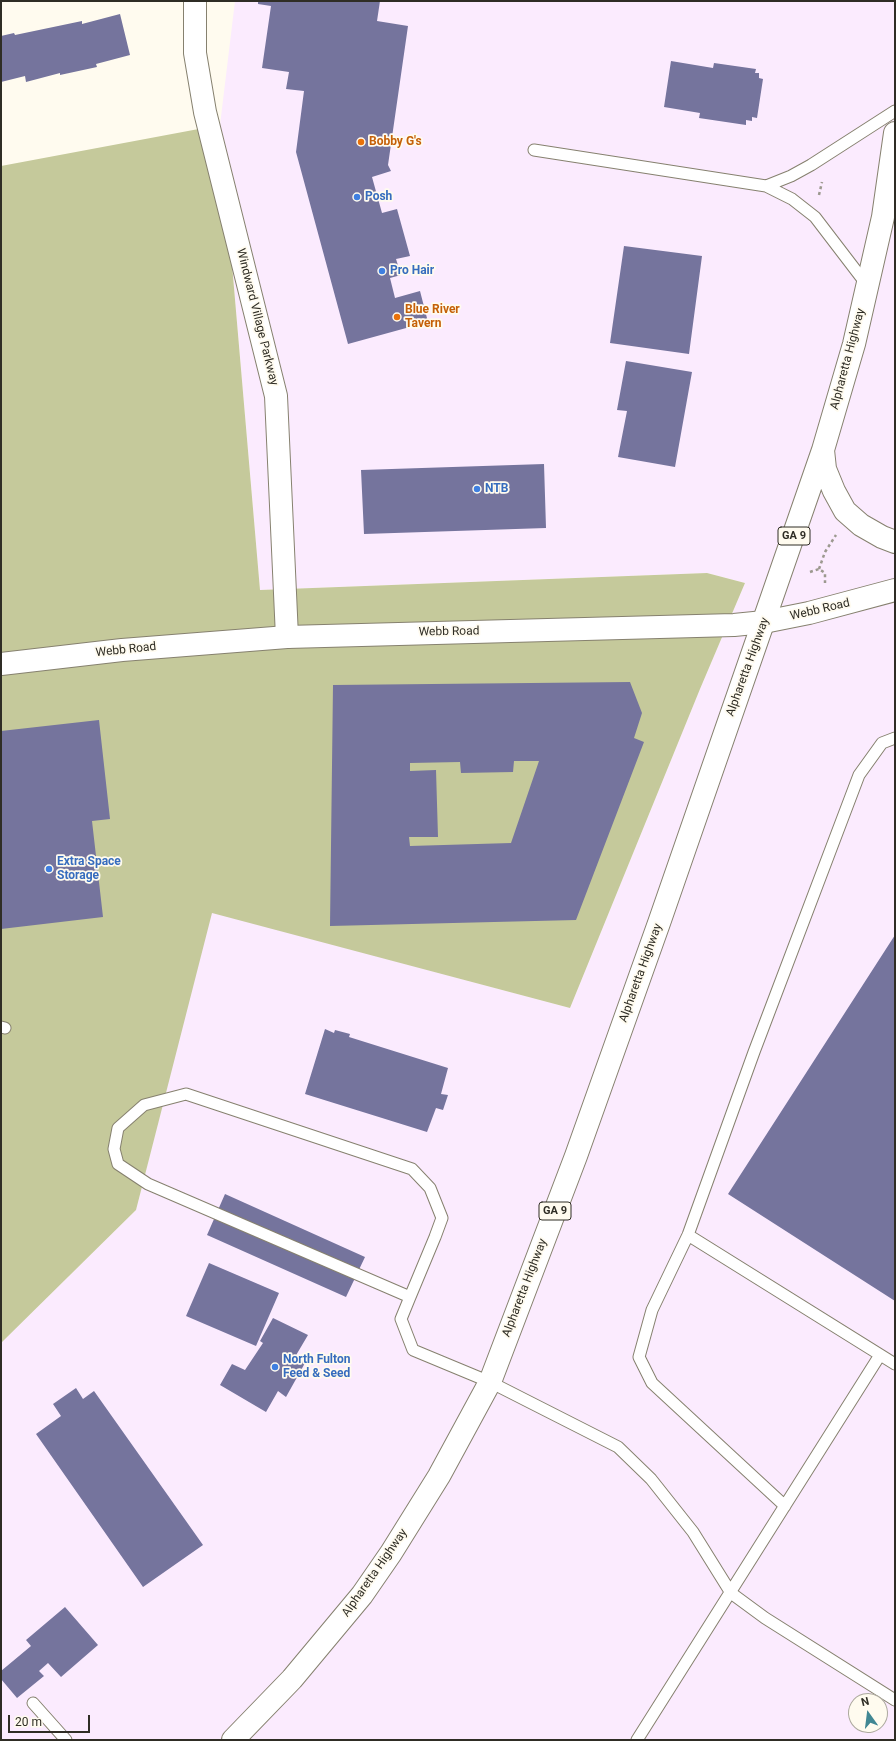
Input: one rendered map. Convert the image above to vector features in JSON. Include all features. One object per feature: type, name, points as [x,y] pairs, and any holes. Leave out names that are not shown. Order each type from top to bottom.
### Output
[{"type":"main road","name":"Windward Village Parkway","points":[[195,1],[195,53],[205,112],[276,396],[287,637]]},
{"type":"main road","name":"Alpharetta Highway","points":[[233,1740],[292,1679],[362,1595],[424,1502],[490,1382],[576,1156],[659,923],[823,450],[854,344],[883,217],[895,133]]},
{"type":"main road","points":[[823,450],[826,469],[834,491],[845,511],[861,525],[882,537],[895,542]]},
{"type":"main road","name":"Webb Road","points":[[1,664],[122,650],[287,637],[705,627],[764,622],[844,605],[895,590]]},
{"type":"lane","points":[[766,186],[791,176],[811,165],[895,111]]},
{"type":"lane","points":[[534,150],[766,186],[792,199],[815,217],[867,285]]},
{"type":"lane","points":[[785,1506],[652,1383],[639,1357],[652,1310],[688,1235],[754,1052],[859,775],[882,743],[895,738]]},
{"type":"lane","points":[[410,1297],[148,1184],[118,1164],[114,1149],[118,1128],[144,1105],[186,1094],[412,1169],[430,1188],[442,1218],[410,1297],[401,1319],[413,1350],[490,1382],[618,1446],[651,1479],[688,1526],[731,1593],[765,1618],[895,1700]]},
{"type":"lane","points":[[688,1235],[895,1364]]},
{"type":"lane","points":[[637,1740],[880,1355]]},
{"type":"lane","points":[[34,1703],[66,1740]]},
{"type":"path","points":[[819,196],[822,181]]},
{"type":"path","points":[[819,569],[825,552],[836,535]]},
{"type":"path","points":[[810,572],[819,569]]},
{"type":"path","points":[[819,569],[825,573],[825,584]]},
{"type":"shaded area","points":[[235,1],[895,1],[895,1740],[1,1740],[1,1343],[136,1210],[211,912],[570,1008],[700,689],[745,583],[707,573],[260,590],[220,125]]},
{"type":"green space","points":[[220,125],[260,590],[707,573],[745,583],[700,689],[570,1008],[212,913],[136,1210],[1,1343],[1,166]]},
{"type":"building","points":[[258,1],[380,1],[377,21],[408,26],[388,165],[391,171],[372,177],[382,213],[397,209],[410,256],[396,259],[401,275],[390,278],[395,298],[420,291],[428,322],[348,344],[296,152],[304,91],[286,89],[289,72],[262,68],[271,6],[258,4]]},
{"type":"building","points":[[120,14],[130,55],[96,64],[97,67],[60,75],[60,73],[26,82],[25,76],[1,82],[1,36],[14,33],[15,35],[82,21],[82,24]]},
{"type":"building","points":[[671,61],[713,68],[714,63],[756,69],[755,73],[759,73],[759,78],[763,79],[757,118],[752,117],[752,121],[746,120],[746,125],[699,118],[700,113],[664,107]]},
{"type":"building","points":[[624,246],[702,256],[689,354],[610,343]]},
{"type":"building","points":[[626,361],[692,372],[675,467],[618,457],[627,411],[617,410]]},
{"type":"building","points":[[544,464],[546,528],[364,534],[361,470]]},
{"type":"building","points":[[630,682],[642,713],[634,738],[644,742],[576,920],[330,926],[333,685]],"holes":[[[514,761],[539,761],[511,843],[410,846],[409,837],[438,837],[436,770],[410,771],[410,763],[460,762],[461,773],[513,772]]]},
{"type":"building","name":"Extra Space Storage","points":[[99,720],[110,819],[92,821],[103,917],[1,929],[1,731]]},
{"type":"building","points":[[895,935],[895,1301],[728,1194]]},
{"type":"building","points":[[325,1029],[334,1033],[335,1030],[350,1034],[349,1037],[448,1068],[441,1094],[448,1095],[443,1110],[436,1108],[427,1132],[305,1094]]},
{"type":"building","points":[[225,1194],[365,1257],[346,1297],[207,1235]]},
{"type":"building","points":[[209,1263],[279,1293],[256,1346],[186,1316]]},
{"type":"building","name":"North Fulton Feed & Seed","points":[[273,1318],[308,1335],[295,1357],[305,1363],[286,1397],[278,1391],[266,1412],[220,1385],[232,1364],[245,1370],[263,1343],[260,1341]]},
{"type":"building","points":[[76,1388],[83,1399],[94,1391],[203,1545],[143,1587],[36,1434],[61,1416],[53,1404]]},
{"type":"building","points":[[65,1607],[98,1645],[61,1677],[48,1663],[39,1671],[44,1676],[17,1698],[1,1679],[1,1671],[31,1646],[26,1640]]},
{"type":"place","name":"Bobby G's","points":[[361,142]]},
{"type":"place","name":"Posh","points":[[357,197]]},
{"type":"place","name":"Pro Hair","points":[[382,271]]},
{"type":"place","name":"Blue River Tavern","points":[[397,317]]},
{"type":"place","name":"NTB","points":[[477,489]]},
{"type":"place","name":"Extra Space Storage","points":[[49,869]]},
{"type":"place","name":"North Fulton Feed & Seed","points":[[275,1367]]}]
